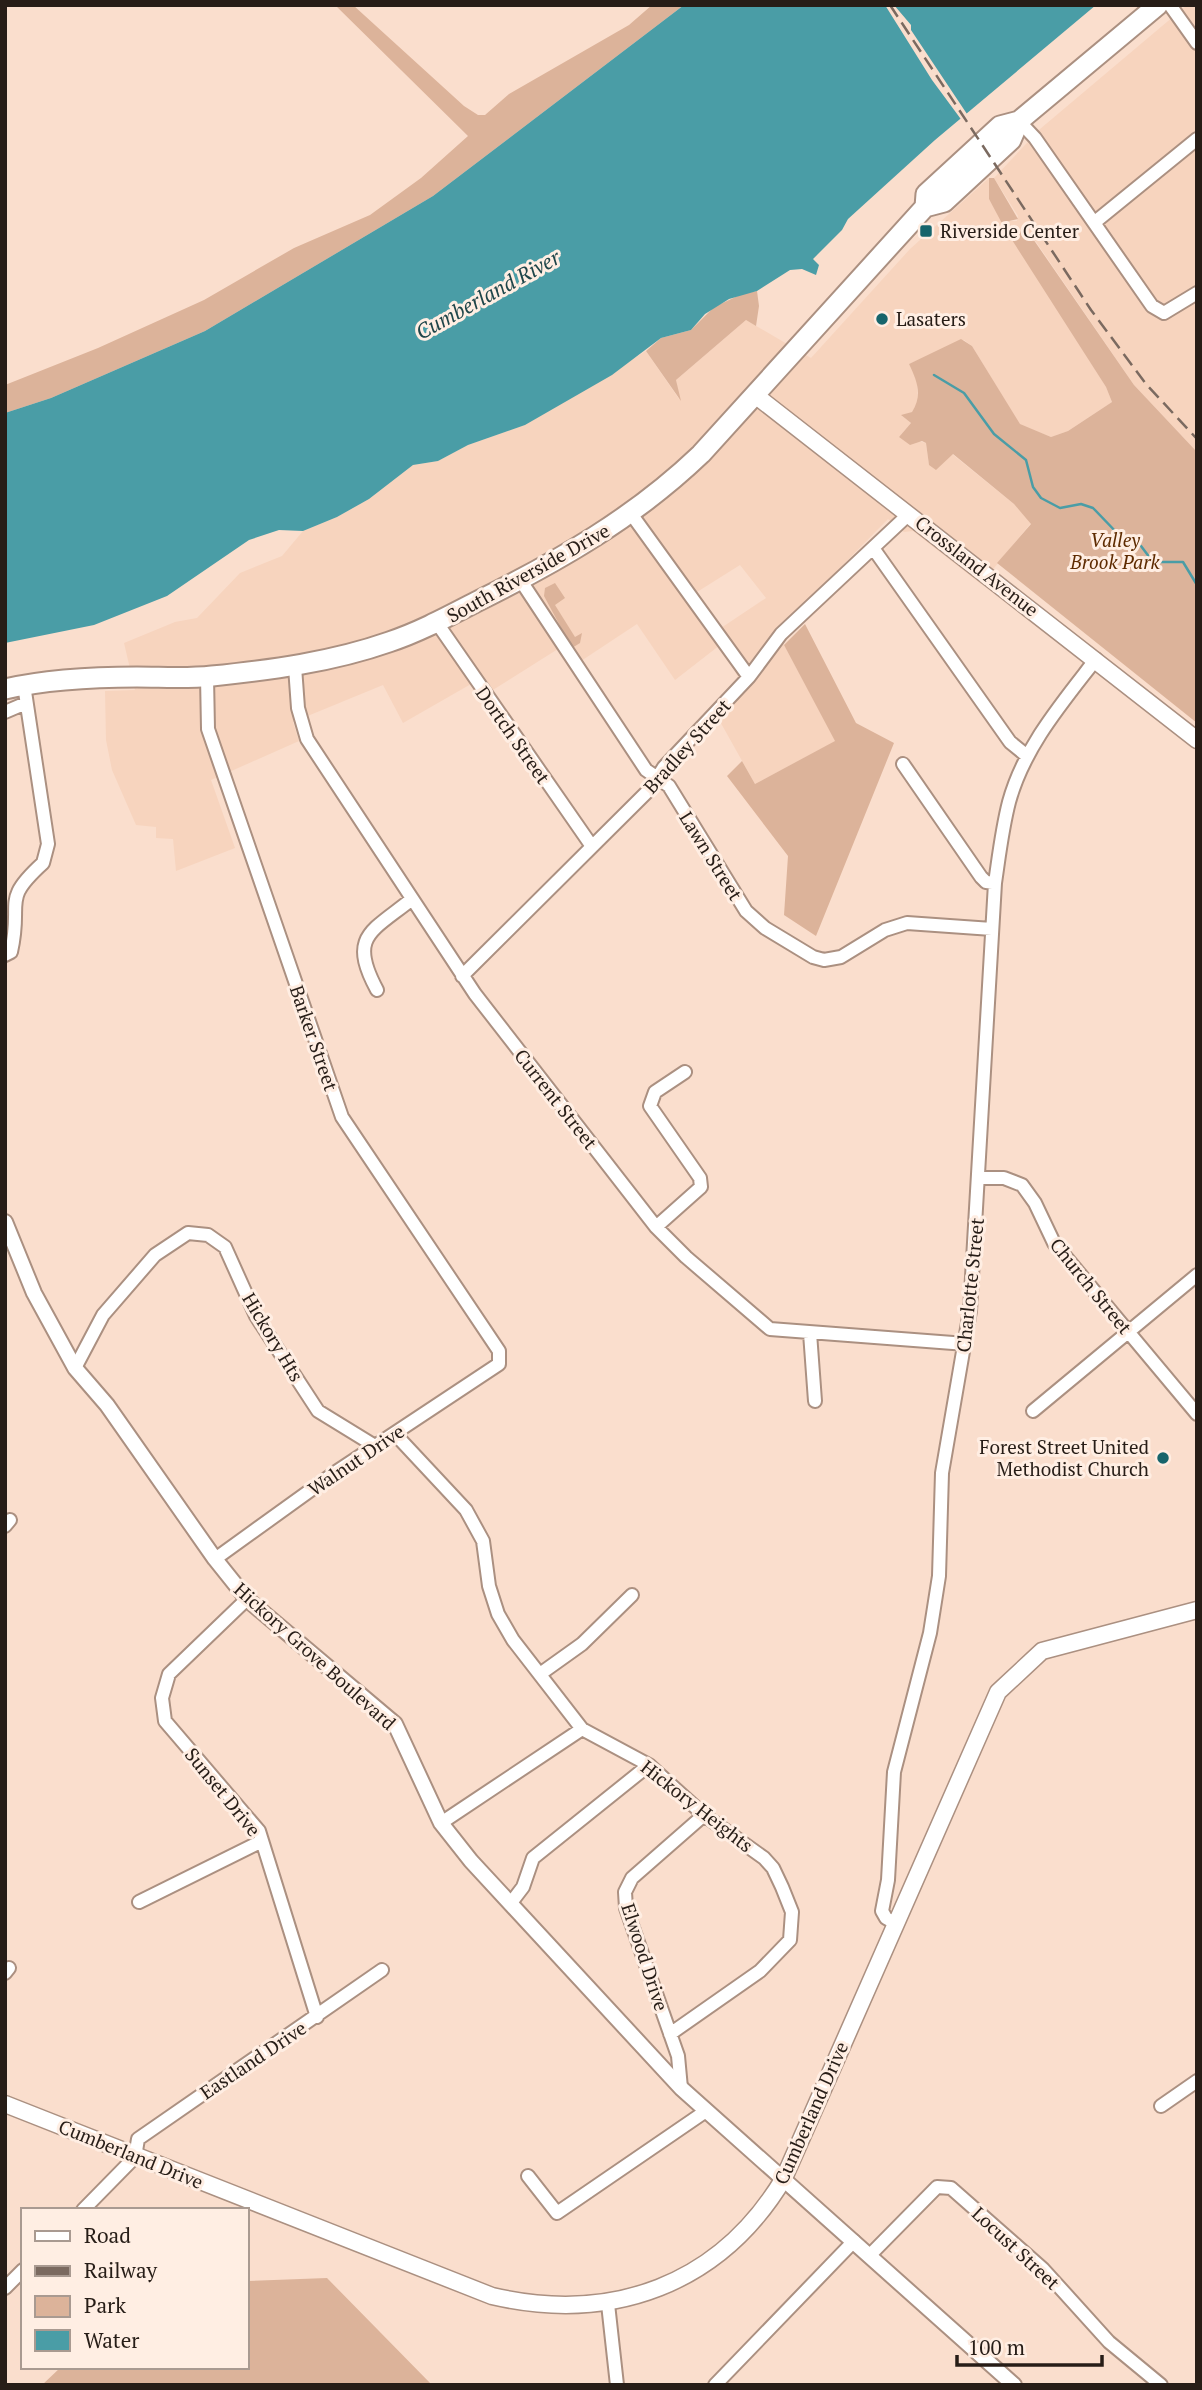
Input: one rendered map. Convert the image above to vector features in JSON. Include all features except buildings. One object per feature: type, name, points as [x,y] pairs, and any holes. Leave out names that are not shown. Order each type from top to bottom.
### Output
[{"type":"highway","name":"South Riverside Drive","points":[[18,692],[95,678],[207,677],[295,667],[388,643],[436,623],[521,581],[632,514],[701,454],[925,207],[939,205],[953,193],[1011,140],[1019,121],[1158,5]]},
{"type":"main road","name":"Crossland Avenue","points":[[755,395],[1197,740]]},
{"type":"main road","name":"Cumberland Drive","points":[[5,2104],[492,2296],[553,2306],[608,2304],[664,2286],[705,2262],[753,2221],[784,2178],[998,1692],[1042,1651],[1197,1610]]},
{"type":"street","points":[[1170,5],[1197,43]]},
{"type":"street","points":[[1019,121],[1035,138],[1152,306],[1164,313],[1197,293]]},
{"type":"street","points":[[1095,222],[1197,139]]},
{"type":"street","points":[[632,514],[748,677]]},
{"type":"street","name":"Bradley Street","points":[[463,976],[657,778],[748,677],[781,634],[909,514]]},
{"type":"street","points":[[873,548],[1010,742],[1027,756]]},
{"type":"street","name":"Lawn Street","points":[[521,581],[646,770],[668,786],[746,911],[765,928],[813,957],[824,960],[841,957],[886,930],[907,923],[992,929]]},
{"type":"street","name":"Dortch Street","points":[[436,623],[591,845]]},
{"type":"street","name":"Charlotte Street","points":[[895,1923],[886,1918],[883,1911],[888,1881],[894,1772],[930,1633],[939,1576],[944,1460],[966,1344],[980,1178],[995,883],[1009,802],[1027,756],[1052,715],[1096,659]]},
{"type":"street","name":"Current Street","points":[[295,667],[298,708],[307,739],[463,976],[656,1227],[764,1325],[777,1330],[966,1344]]},
{"type":"street","name":"Barker Street","points":[[207,677],[208,729],[342,1117],[499,1351],[499,1364]]},
{"type":"street","points":[[5,712],[18,692]]},
{"type":"street","points":[[5,955],[11,952],[13,941],[7,894],[12,883],[43,863],[48,844],[18,692]]},
{"type":"street","points":[[903,764],[981,877],[995,883]]},
{"type":"street","points":[[377,990],[365,964],[363,946],[373,930],[412,899]]},
{"type":"street","points":[[656,1227],[701,1187],[700,1178],[650,1106],[654,1092],[685,1072]]},
{"type":"street","name":"Church Street","points":[[980,1178],[1004,1178],[1021,1185],[1035,1203],[1054,1243],[1197,1414]]},
{"type":"street","name":"Hickory Grove Boulevard","points":[[5,1222],[34,1293],[75,1368],[107,1405],[215,1559],[247,1599],[395,1724],[441,1823],[510,1904],[681,2088],[1014,2385]]},
{"type":"street","name":"Hickory Hts","points":[[75,1368],[103,1315],[155,1255],[188,1233],[208,1235],[225,1247],[256,1316],[318,1410],[375,1446]]},
{"type":"street","points":[[1033,1411],[1197,1275]]},
{"type":"street","points":[[810,1333],[815,1401]]},
{"type":"street","name":"Walnut Drive","points":[[215,1559],[375,1446],[499,1364]]},
{"type":"street","name":"Hickory Heights","points":[[395,1434],[466,1510],[483,1541],[489,1586],[498,1614],[582,1729],[649,1765],[704,1815],[773,1868],[792,1912],[790,1940],[760,1971],[670,2034]]},
{"type":"street","points":[[540,1674],[582,1644],[632,1595]]},
{"type":"street","name":"Sunset Drive","points":[[247,1599],[169,1674],[162,1698],[165,1721],[259,1831],[317,2017]]},
{"type":"street","points":[[441,1823],[582,1729]]},
{"type":"street","points":[[510,1904],[523,1887],[533,1858],[649,1765]]},
{"type":"street","name":"Elwood Drive","points":[[681,2088],[678,2056],[626,1908],[625,1892],[632,1878],[704,1815]]},
{"type":"street","points":[[139,1902],[262,1841]]},
{"type":"street","name":"Eastland Drive","points":[[85,2208],[135,2157],[138,2139],[382,1970]]},
{"type":"street","points":[[1161,2106],[1197,2081]]},
{"type":"street","points":[[528,2176],[557,2213],[706,2111]]},
{"type":"street","name":"Locust Street","points":[[869,2256],[937,2187],[951,2188],[1043,2269],[1109,2342],[1161,2385]]},
{"type":"street","points":[[715,2385],[854,2241]]},
{"type":"street","points":[[5,2288],[21,2272]]},
{"type":"street","points":[[608,2304],[617,2385]]},
{"type":"shaded area","points":[[1187,5],[1197,5],[1197,452],[1134,385],[1032,236],[1011,227],[1009,221],[1017,221],[1018,216],[994,178],[1040,129]]},
{"type":"shaded area","points":[[989,178],[989,199],[1106,387],[1112,402],[1068,431],[1051,437],[1020,425],[972,346],[964,340],[909,364],[917,379],[918,402],[912,412],[902,416],[911,423],[899,437],[926,443],[929,465],[952,454],[1014,504],[1031,523],[981,584],[913,531],[904,532],[888,519],[777,632],[836,741],[755,784],[713,709],[738,677],[720,645],[675,680],[637,624],[581,661],[569,642],[488,693],[478,680],[403,723],[383,685],[293,722],[299,741],[211,780],[235,848],[176,871],[173,839],[156,838],[156,827],[136,825],[112,770],[106,740],[105,691],[135,690],[124,643],[175,622],[197,618],[240,573],[282,556],[303,531],[337,517],[369,499],[413,465],[438,461],[468,445],[525,425],[646,351],[679,399],[676,380],[746,320],[811,358],[910,249]],"holes":[[[740,565],[766,598],[721,628],[697,592]]]},
{"type":"green space","points":[[335,5],[353,5],[464,106],[478,115],[485,115],[509,94],[629,25],[652,5],[684,5],[433,196],[205,331],[51,398],[5,413],[5,385],[98,348],[204,300],[294,248],[370,215],[421,178],[468,136]]},
{"type":"green space","name":"Valley Brook Park","points":[[989,178],[994,178],[1018,219],[1009,221],[1011,227],[1031,236],[1134,385],[1197,452],[1197,723],[997,563],[1031,524],[1014,504],[953,454],[936,470],[929,465],[926,443],[922,441],[910,445],[899,437],[911,423],[901,415],[912,412],[918,394],[909,364],[961,339],[972,346],[1020,424],[1051,437],[1068,431],[1112,402],[1106,387],[1005,229],[989,199]]},
{"type":"green space","points":[[757,291],[759,306],[756,326],[746,320],[676,380],[681,401],[646,351],[661,338],[691,330],[714,307],[742,294]]},
{"type":"green space","points":[[555,583],[565,598],[555,605],[575,637],[582,633],[580,643],[572,648],[544,596],[545,588]]},
{"type":"green space","points":[[805,624],[856,723],[894,743],[816,936],[784,915],[788,856],[727,776],[742,761],[755,784],[835,741],[784,645]]},
{"type":"green space","points":[[327,2278],[432,2385],[42,2385],[59,2369],[248,2369],[248,2281]]},
{"type":"water","name":"Cumberland River","points":[[684,5],[1096,5],[935,140],[848,219],[842,230],[813,259],[819,265],[816,275],[802,269],[790,270],[757,291],[729,299],[705,314],[691,330],[661,338],[612,375],[525,425],[468,445],[438,461],[413,465],[369,499],[337,517],[303,531],[279,530],[249,540],[167,596],[94,625],[5,643],[5,413],[51,398],[205,331],[433,196]]},
{"type":"pier","points":[[885,5],[894,5],[911,25],[911,30],[969,117],[963,122],[932,80]]},
{"type":"waterway","points":[[934,375],[964,393],[994,434],[1026,460],[1033,487],[1041,498],[1060,508],[1081,504],[1093,508],[1119,535],[1141,546],[1150,558],[1158,562],[1183,562],[1197,585]]},
{"type":"railway","points":[[890,5],[1091,310],[1146,384],[1197,439]]},
{"type":"place","name":"Riverside Center","points":[[926,231]]},
{"type":"place","name":"Lasaters","points":[[882,319]]},
{"type":"place","name":"Forest Street United Methodist Church","points":[[1163,1458]]}]
